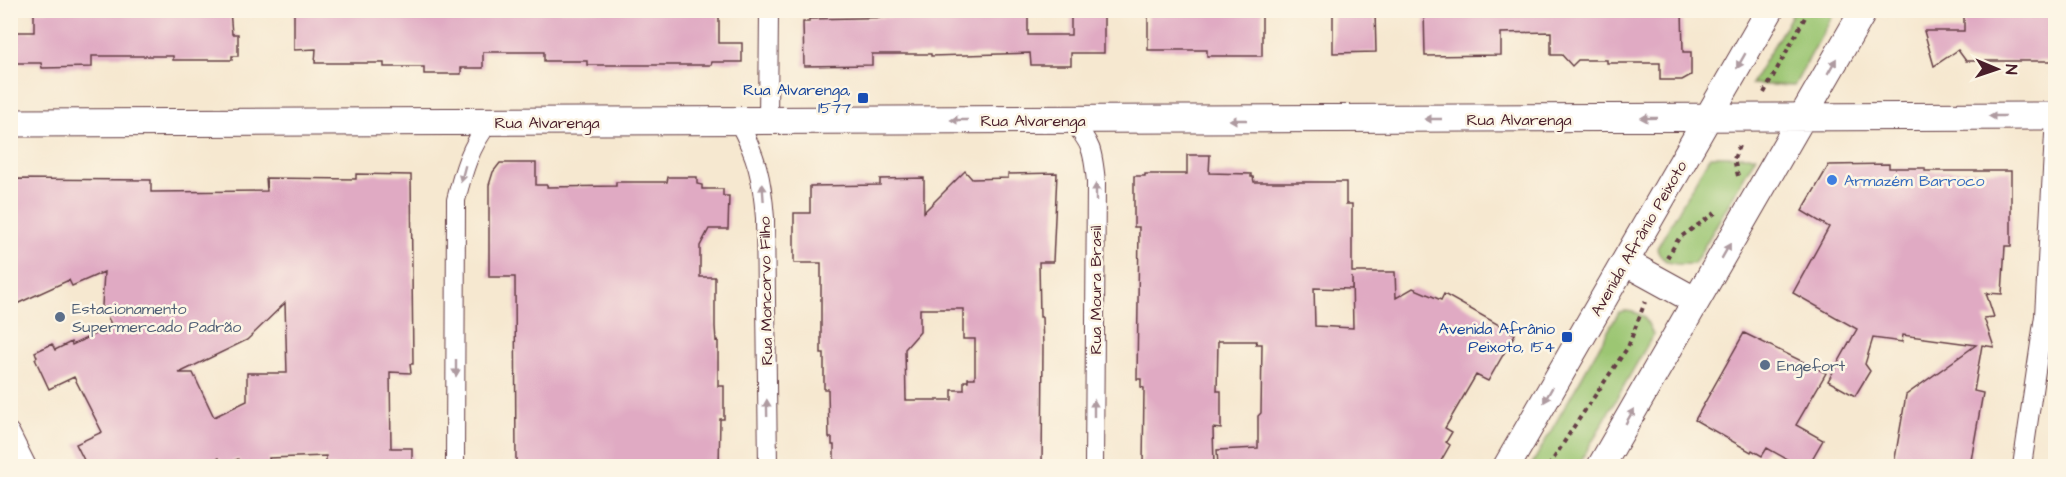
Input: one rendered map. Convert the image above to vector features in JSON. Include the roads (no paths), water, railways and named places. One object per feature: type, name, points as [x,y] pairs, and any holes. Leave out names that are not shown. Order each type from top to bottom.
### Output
[{"type":"main road","name":"Avenida Afrânio Peixoto","points":[[1507,466],[1770,10]]},
{"type":"main road","points":[[1601,466],[1864,10]]},
{"type":"main road","name":"Rua Alvarenga","points":[[10,123],[2055,116]]},
{"type":"main road","points":[[1625,262],[1696,301]]},
{"type":"street","points":[[768,120],[769,10]]},
{"type":"street","points":[[2022,466],[2044,316],[2055,116]]},
{"type":"street","name":"Rua Moura Brasil","points":[[1071,120],[1087,138],[1093,154],[1096,182],[1094,466]]},
{"type":"street","name":"Rua Moncorvo Filho","points":[[738,121],[748,139],[762,181],[765,218],[768,466]]},
{"type":"street","points":[[455,466],[456,201],[466,161],[479,135],[489,123]]},
{"type":"street","points":[[10,432],[27,466]]},
{"type":"place","name":"Rua Alvarenga, 1577","points":[[863,98]]},
{"type":"place","name":"Armazém Barroco","points":[[1832,180]]},
{"type":"place","name":"Estacionamento Supermercado Padrão","points":[[60,317]]},
{"type":"place","name":"Avenida Afrânio Peixoto, 154","points":[[1567,337]]},
{"type":"place","name":"Engefort","points":[[1765,365]]}]
